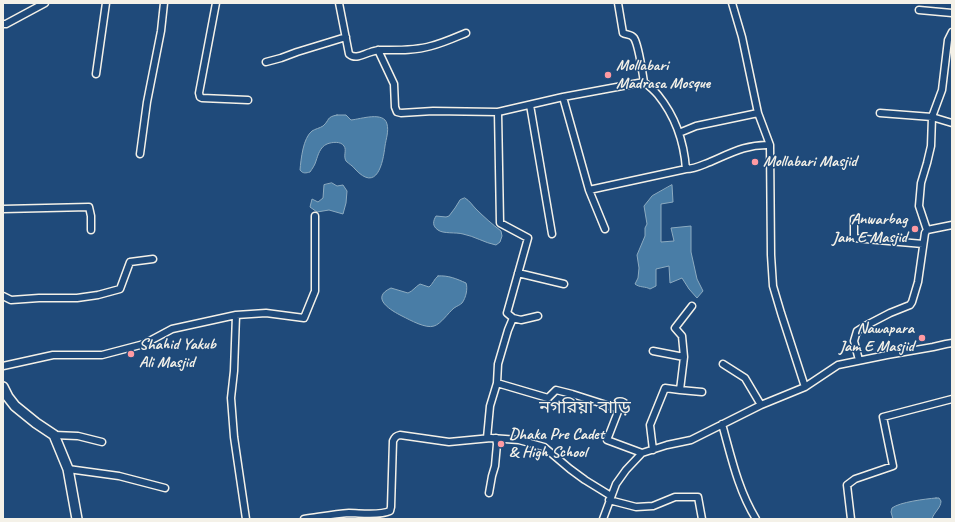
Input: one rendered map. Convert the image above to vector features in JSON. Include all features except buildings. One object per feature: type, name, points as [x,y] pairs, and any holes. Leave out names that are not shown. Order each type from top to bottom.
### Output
[{"type":"main road","points":[[3,387],[15,406],[54,435],[68,469],[77,519]]},
{"type":"street","points":[[3,24],[6,24],[45,3]]},
{"type":"street","points":[[96,74],[106,3]]},
{"type":"street","points":[[140,154],[147,102],[161,31],[164,3]]},
{"type":"street","points":[[216,3],[199,93],[200,97],[248,100]]},
{"type":"street","points":[[339,3],[349,54],[356,57],[378,50],[430,47],[466,33]]},
{"type":"street","points":[[618,3],[623,33],[633,37],[638,50],[644,82],[657,94],[671,114],[683,148],[686,169]]},
{"type":"street","points":[[732,3],[742,37],[758,113],[770,144],[771,255],[773,286],[780,313],[805,386]]},
{"type":"street","points":[[919,10],[952,13]]},
{"type":"street","points":[[859,360],[854,341],[857,331],[890,313],[910,305],[918,282],[923,244],[927,230],[919,206],[921,183],[931,146],[932,117],[942,90],[948,40],[952,32]]},
{"type":"street","points":[[266,62],[346,36]]},
{"type":"street","points":[[378,50],[394,84],[395,107],[397,112],[401,113],[433,111],[498,112],[563,97],[644,82]]},
{"type":"street","points":[[563,97],[589,190],[605,229]]},
{"type":"street","points":[[530,105],[552,234]]},
{"type":"street","points":[[498,112],[500,223],[528,238],[507,313],[513,318],[521,320],[538,316]]},
{"type":"street","points":[[679,134],[696,126],[758,113]]},
{"type":"street","points":[[880,113],[932,117],[952,123]]},
{"type":"street","points":[[589,190],[695,168],[739,149],[759,144],[770,144]]},
{"type":"street","points":[[3,209],[89,207],[91,216],[91,230]]},
{"type":"street","points":[[3,366],[53,355],[102,355],[144,344],[172,329],[236,315],[266,313],[304,318],[315,291],[314,216]]},
{"type":"street","points":[[854,219],[854,238],[923,244]]},
{"type":"street","points":[[927,230],[952,225]]},
{"type":"street","points":[[3,296],[11,300],[77,298],[98,295],[120,289],[130,262],[153,260]]},
{"type":"street","points":[[518,273],[564,284]]},
{"type":"street","points":[[680,390],[684,357],[682,336],[675,328],[692,306]]},
{"type":"street","points":[[236,315],[234,371],[231,398],[234,437],[246,519]]},
{"type":"street","points":[[487,438],[490,406],[497,383],[498,364],[513,318]]},
{"type":"street","points":[[603,519],[616,484],[626,470],[642,453],[667,445],[691,440],[761,405],[805,386],[838,365],[952,343]]},
{"type":"street","points":[[653,350],[684,357]]},
{"type":"street","points":[[723,364],[745,378],[761,405]]},
{"type":"street","points":[[497,383],[548,398],[556,390],[619,409],[607,440],[642,453]]},
{"type":"street","points":[[653,450],[650,425],[665,388],[702,392]]},
{"type":"street","points":[[851,519],[847,485],[855,479],[893,466],[882,417],[952,399]]},
{"type":"street","points":[[722,424],[739,483],[756,519]]},
{"type":"street","points":[[54,435],[78,436],[102,442]]},
{"type":"street","points":[[304,519],[348,513],[378,513],[390,511],[393,440],[397,436],[408,436],[450,442],[487,438],[519,440],[544,447],[570,469],[610,498],[636,507],[652,506],[675,497],[698,497],[702,519]]},
{"type":"street","points":[[489,493],[492,476],[496,466],[496,438]]},
{"type":"street","points":[[68,469],[119,476],[165,488]]},
{"type":"water","points":[[337,115],[346,115],[351,120],[366,117],[377,117],[385,120],[388,129],[383,160],[378,173],[374,177],[369,178],[363,176],[347,162],[345,159],[345,149],[343,144],[336,142],[327,144],[321,149],[310,172],[303,173],[300,170],[306,138],[312,131],[323,126],[330,118]]},
{"type":"water","points":[[332,183],[337,186],[343,185],[347,191],[343,214],[329,210],[317,212],[310,207],[312,199],[318,202],[323,198],[324,185]]},
{"type":"water","points":[[672,185],[673,202],[661,204],[661,242],[674,241],[671,228],[691,226],[691,252],[697,279],[703,291],[697,298],[682,278],[670,283],[669,266],[656,269],[656,286],[650,289],[635,284],[638,278],[639,268],[637,255],[645,236],[645,228],[647,224],[644,206],[652,196]]},
{"type":"water","points":[[465,198],[485,218],[501,231],[502,236],[500,242],[496,245],[460,233],[440,231],[435,227],[434,222],[436,216],[449,216],[460,200]]},
{"type":"water","points":[[438,276],[449,277],[466,283],[467,290],[462,303],[454,308],[437,325],[431,327],[409,320],[388,308],[382,300],[382,296],[385,292],[391,288],[408,293],[420,284],[429,287]]},
{"type":"water","points":[[939,498],[941,503],[932,519],[893,519],[891,512],[892,508],[896,506],[913,501]]},
{"type":"place","name":"Mollabari Madrasa Mosque","points":[[608,75]]},
{"type":"place","name":"Mollabari Masjid","points":[[755,162]]},
{"type":"place","name":"Anwarbag Jam E Masjid","points":[[915,229]]},
{"type":"place","name":"Nawapara Jam E Masjid","points":[[922,338]]},
{"type":"place","name":"Shahid Yakub Ali Masjid","points":[[131,354]]},
{"type":"place","name":"Dhaka Pre Cadet & High School","points":[[501,444]]},
{"type":"district","name":"নগরিয়া বাড়ি","points":[[585,408]]}]
